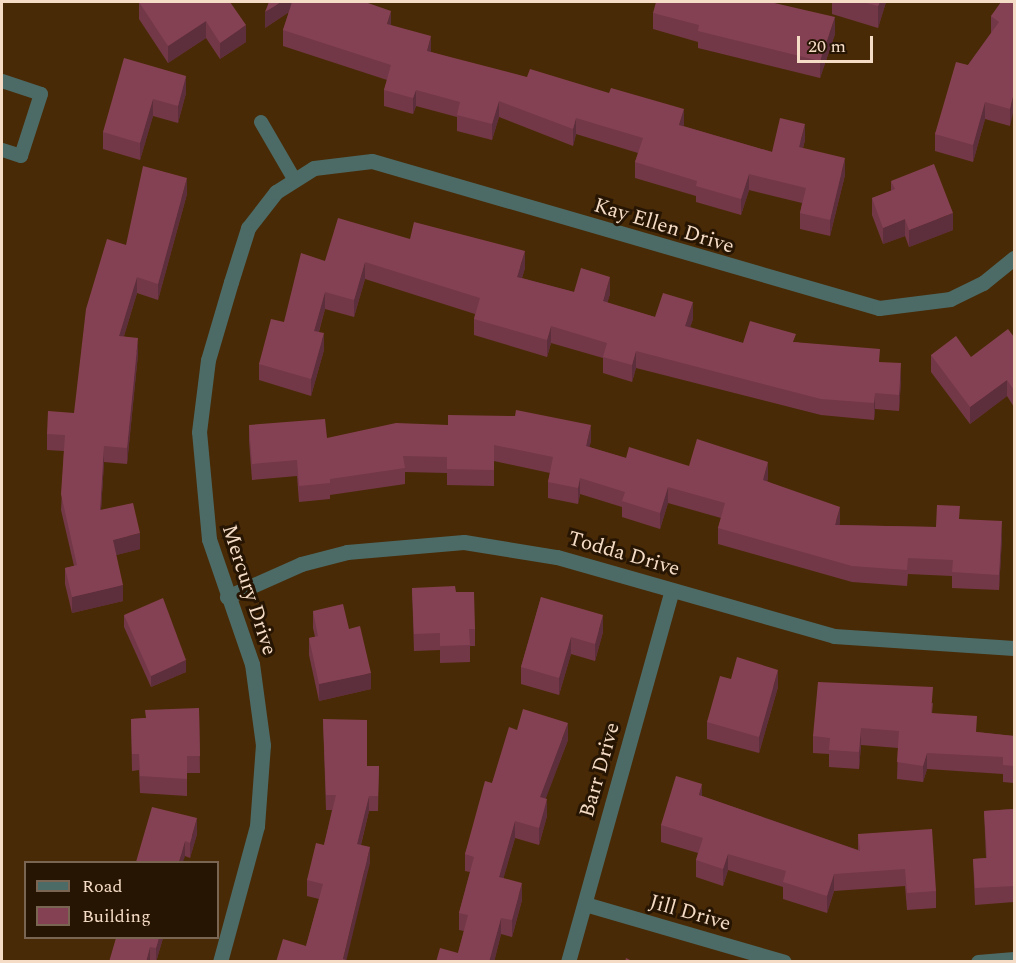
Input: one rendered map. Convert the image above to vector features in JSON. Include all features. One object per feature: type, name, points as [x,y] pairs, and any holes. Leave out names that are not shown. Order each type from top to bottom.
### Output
[{"type":"street","name":"Kay Ellen Drive","points":[[294,179],[342,162],[381,163],[879,308],[950,299],[983,283],[1014,258]]},
{"type":"street","name":"Mercury Drive","points":[[220,962],[258,826],[264,757],[252,664],[227,597],[202,492],[199,432],[208,360],[248,228],[267,200],[294,179]]},
{"type":"street","name":"Todda Drive","points":[[227,597],[312,560],[381,545],[440,541],[522,549],[834,636],[1014,648]]},
{"type":"street","name":"Barr Drive","points":[[568,962],[672,590]]},
{"type":"street","name":"Jill Drive","points":[[585,904],[784,962]]},
{"type":"street","points":[[978,962],[1014,959]]},
{"type":"lane","points":[[2,81],[41,93],[21,156],[2,150]]},
{"type":"lane","points":[[261,122],[294,179]]},
{"type":"building","points":[[139,2],[230,2],[246,25],[220,43],[206,21],[168,46]]},
{"type":"building","points":[[269,2],[281,2],[265,12]]},
{"type":"building","points":[[292,2],[365,2],[391,11],[387,24],[431,36],[427,51],[527,77],[530,69],[609,93],[611,88],[684,109],[679,125],[772,152],[780,118],[805,124],[799,147],[845,158],[830,220],[800,213],[806,188],[749,174],[741,199],[696,186],[697,181],[635,162],[643,138],[576,118],[573,129],[499,101],[492,124],[457,115],[460,102],[416,90],[413,98],[384,90],[391,65],[283,30]]},
{"type":"building","points":[[656,2],[770,2],[835,17],[820,61],[698,31],[699,25],[653,13]]},
{"type":"building","points":[[862,2],[880,2],[878,6]]},
{"type":"building","points":[[1001,2],[1014,2],[1014,93],[1010,109],[985,102],[973,145],[935,134],[956,62],[968,65],[999,22],[991,16]]},
{"type":"building","points":[[124,58],[186,76],[178,106],[153,99],[140,143],[103,132]]},
{"type":"building","points":[[934,164],[953,213],[909,230],[905,219],[883,228],[872,198],[895,189],[891,181]]},
{"type":"building","points":[[143,166],[187,178],[158,284],[137,277],[119,336],[138,338],[127,448],[104,446],[100,510],[133,503],[140,533],[113,540],[123,585],[72,597],[65,568],[77,565],[61,494],[65,435],[47,434],[48,411],[74,413],[86,309],[107,239],[126,245]]},
{"type":"building","points":[[338,218],[410,239],[414,222],[525,251],[517,277],[574,292],[581,268],[610,277],[603,301],[655,317],[663,293],[693,302],[685,326],[743,343],[750,321],[796,334],[793,342],[880,349],[879,362],[901,363],[899,395],[875,393],[874,403],[821,399],[636,351],[632,365],[603,357],[607,343],[551,326],[547,340],[474,319],[480,298],[365,262],[354,300],[325,292],[314,331],[324,333],[311,379],[259,364],[271,319],[284,322],[301,253],[325,261]]},
{"type":"building","points":[[1008,329],[1014,337],[1014,390],[1007,380],[970,407],[931,355],[956,336],[971,357]]},
{"type":"building","points":[[516,410],[591,425],[586,446],[626,458],[629,447],[689,466],[697,439],[768,462],[763,480],[840,507],[835,525],[936,527],[937,505],[960,506],[959,519],[1002,521],[999,575],[952,572],[953,560],[908,558],[907,570],[852,566],[718,528],[725,503],[668,487],[660,513],[622,501],[625,492],[580,478],[578,488],[548,482],[553,457],[494,445],[494,470],[447,469],[447,457],[403,456],[405,468],[330,479],[330,483],[299,486],[297,460],[252,464],[249,425],[325,419],[327,438],[396,423],[448,425],[448,415],[515,416]]},
{"type":"building","points":[[455,586],[456,592],[474,592],[475,629],[469,629],[470,645],[440,646],[440,633],[414,634],[412,588]]},
{"type":"building","points":[[541,597],[603,615],[595,644],[571,637],[559,678],[521,667]]},
{"type":"building","points":[[163,598],[186,660],[151,676],[124,615]]},
{"type":"building","points":[[343,604],[349,629],[360,626],[371,673],[319,684],[309,638],[318,636],[313,611]]},
{"type":"building","points":[[737,657],[778,670],[759,737],[707,722],[720,676],[731,679]]},
{"type":"building","points":[[818,682],[933,687],[931,713],[977,716],[976,732],[1014,736],[1014,766],[1003,765],[1003,757],[927,753],[923,766],[897,762],[899,731],[861,728],[859,752],[829,750],[830,738],[813,736]]},
{"type":"building","points":[[199,708],[200,756],[187,756],[187,779],[140,776],[139,754],[132,754],[131,719],[146,718],[145,710]]},
{"type":"building","points":[[523,709],[568,723],[540,797],[547,799],[539,828],[515,821],[499,877],[522,883],[512,920],[501,918],[489,962],[436,962],[440,948],[458,953],[468,915],[459,913],[474,857],[465,854],[485,781],[492,783],[509,727],[517,730]]},
{"type":"building","points":[[323,719],[367,720],[367,766],[379,766],[378,796],[369,796],[357,844],[370,847],[343,959],[352,962],[276,962],[283,939],[306,946],[323,884],[307,880],[316,843],[324,845],[336,795],[326,795]]},
{"type":"building","points":[[676,776],[702,784],[699,795],[860,851],[858,834],[932,829],[936,891],[907,893],[905,869],[834,874],[827,896],[783,882],[786,871],[728,854],[723,869],[696,860],[703,838],[661,825]]},
{"type":"building","points":[[152,807],[197,818],[190,843],[185,841],[179,861],[136,861]]},
{"type":"building","points":[[1014,809],[1014,886],[975,888],[973,859],[987,858],[984,811]]},
{"type":"building","points":[[116,939],[159,939],[156,948],[150,947],[146,962],[109,962]]}]
